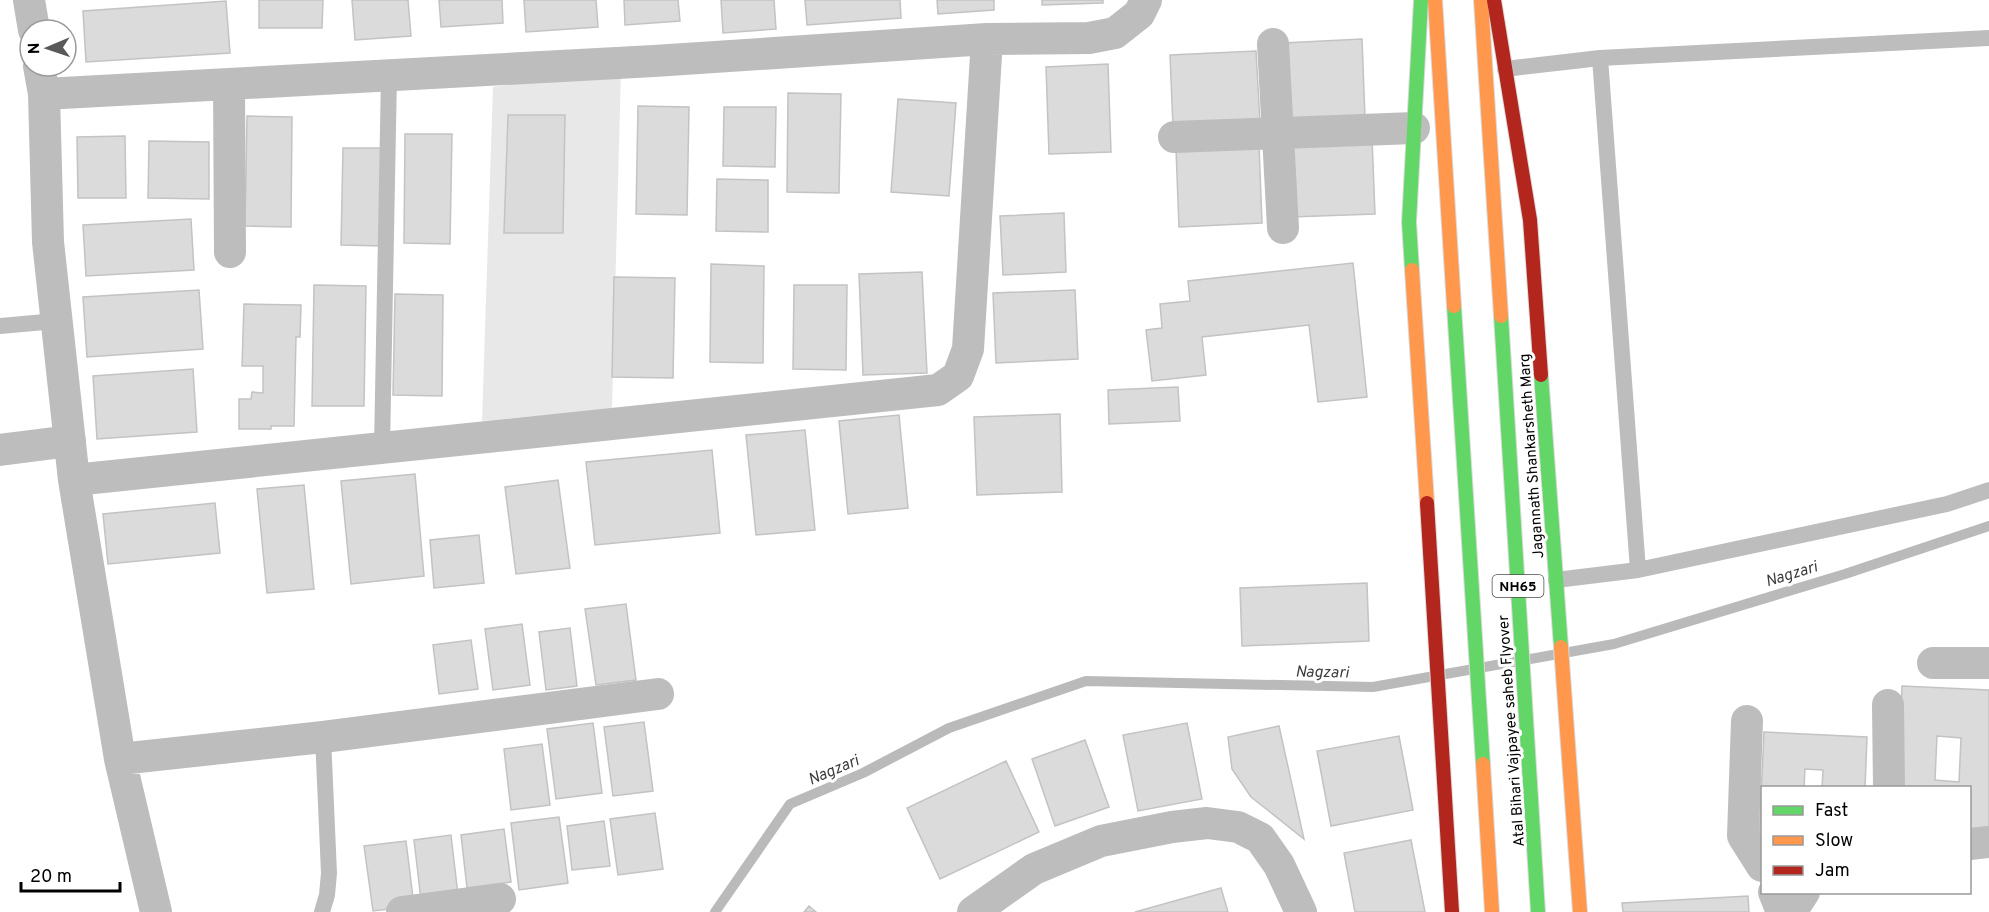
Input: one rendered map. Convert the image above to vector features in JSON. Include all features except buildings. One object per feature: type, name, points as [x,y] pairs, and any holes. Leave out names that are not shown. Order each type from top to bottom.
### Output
[{"type":"main road","points":[[1421,0],[1409,222],[1452,912]]},
{"type":"main road","name":"Atal Bihari Vajpayee saheb Flyover","points":[[1434,0],[1492,912]]},
{"type":"main road","name":"Atal Bihari Vajpayee saheb Flyover","points":[[1481,0],[1538,912]]},
{"type":"main road","name":"Jagannath Shankarsheth Marg","points":[[1494,0],[1530,220],[1580,912]]},
{"type":"street","points":[[29,0],[32,18]]},
{"type":"street","points":[[156,912],[120,759],[74,480],[48,242],[42,80],[229,84],[654,61],[987,39],[1089,38],[1115,33],[1139,14],[1146,0]]},
{"type":"street","points":[[74,480],[938,390],[958,376],[969,349],[987,39]]},
{"type":"street","points":[[1273,44],[1283,228]]},
{"type":"street","points":[[229,84],[230,252]]},
{"type":"street","points":[[1174,137],[1414,128]]},
{"type":"street","points":[[0,450],[70,441]]},
{"type":"street","points":[[1933,663],[1989,663]]},
{"type":"street","points":[[120,759],[323,737],[658,694]]},
{"type":"street","points":[[1888,705],[1889,786]]},
{"type":"street","points":[[1746,721],[1743,836],[1761,864]]},
{"type":"street","points":[[974,912],[1034,868],[1101,840],[1207,823],[1238,827],[1260,838],[1279,865],[1301,912]]},
{"type":"street","points":[[1971,844],[1989,842]]},
{"type":"street","points":[[1775,894],[1782,912]]},
{"type":"street","points":[[1791,912],[1803,894]]},
{"type":"street","points":[[402,912],[500,899]]},
{"type":"lane","points":[[1506,69],[1600,58],[1989,38]]},
{"type":"lane","points":[[1600,58],[1638,570]]},
{"type":"lane","points":[[382,448],[388,75]]},
{"type":"lane","points":[[0,326],[56,321]]},
{"type":"lane","points":[[1556,580],[1638,570],[1947,504],[1989,490]]},
{"type":"lane","points":[[322,912],[327,895],[329,873],[323,737]]},
{"type":"shaded area","points":[[621,69],[612,409],[482,421],[493,87]]},
{"type":"waterway","name":"Nagzari","points":[[715,912],[790,804],[863,773],[949,728],[1086,681],[1373,687],[1614,644],[1845,574],[1989,526]]},
{"type":"traffic: fast","points":[[1412,270],[1409,222],[1421,0]]},
{"type":"traffic: fast","points":[[1454,306],[1483,764]]},
{"type":"traffic: fast","points":[[1501,316],[1538,912]]},
{"type":"traffic: fast","points":[[1541,375],[1561,647]]},
{"type":"traffic: slow","points":[[1435,0],[1454,306]]},
{"type":"traffic: slow","points":[[1481,0],[1501,316]]},
{"type":"traffic: slow","points":[[1412,270],[1427,503]]},
{"type":"traffic: slow","points":[[1561,647],[1580,912]]},
{"type":"traffic: slow","points":[[1483,764],[1492,912]]},
{"type":"traffic: jam","points":[[1494,0],[1530,220],[1541,375]]},
{"type":"traffic: jam","points":[[1427,503],[1452,912]]}]
